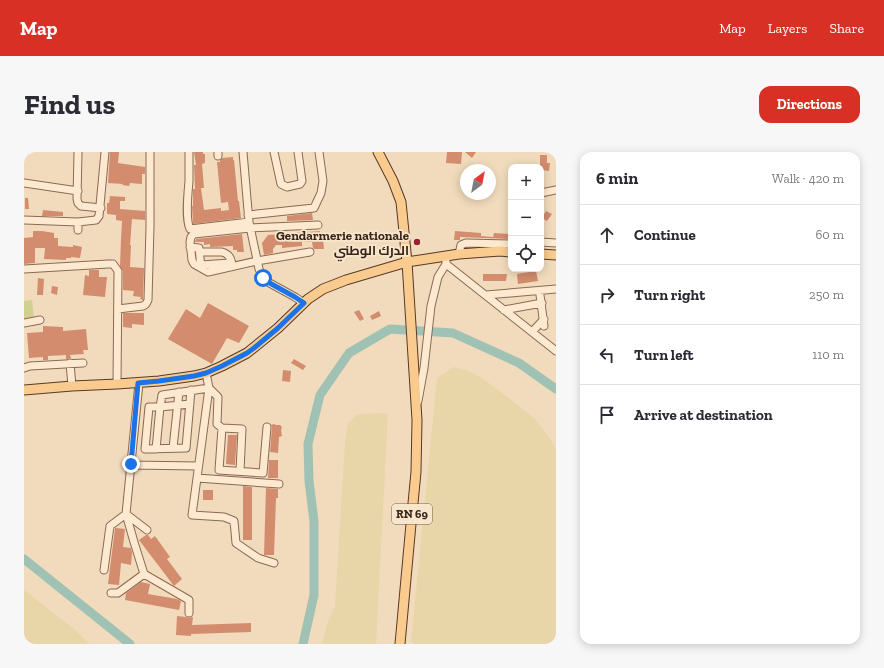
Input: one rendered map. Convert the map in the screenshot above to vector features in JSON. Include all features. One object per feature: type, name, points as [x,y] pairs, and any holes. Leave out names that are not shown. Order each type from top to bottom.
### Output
[{"type":"main road","name":"RN 69","points":[[378,152],[393,181],[401,202],[407,262],[417,427],[416,472],[412,524],[400,644]]},
{"type":"main road","points":[[24,390],[138,383],[194,376],[206,373],[247,353],[278,328],[304,303],[323,289],[346,280],[407,262],[446,260],[459,254],[508,252]]},
{"type":"main road","points":[[544,254],[556,255]]},
{"type":"street","points":[[78,152],[78,203],[81,206],[101,208]]},
{"type":"street","points":[[24,220],[78,226],[96,220],[99,216],[101,208],[105,152]]},
{"type":"street","points":[[118,309],[143,306],[148,300],[150,152]]},
{"type":"street","points":[[189,152],[188,228],[249,222],[318,225]]},
{"type":"street","points":[[243,152],[249,222],[261,274],[266,281],[304,303]]},
{"type":"street","points":[[274,152],[281,184],[287,188],[300,184],[302,181],[298,152]]},
{"type":"street","points":[[310,252],[232,265],[228,263],[201,267],[194,264],[192,260],[190,242],[191,237],[194,234],[314,208],[321,194],[323,181],[319,152]]},
{"type":"street","points":[[24,183],[78,191]]},
{"type":"street","points":[[544,192],[556,190]]},
{"type":"street","points":[[544,242],[556,243]]},
{"type":"street","points":[[459,254],[461,245],[466,243],[508,244]]},
{"type":"street","points":[[190,247],[199,248],[201,267]]},
{"type":"street","points":[[200,252],[226,253],[229,255],[232,265]]},
{"type":"street","points":[[416,409],[424,368],[432,306],[438,277],[446,260],[504,310],[554,348]]},
{"type":"street","points":[[24,269],[114,264],[118,271],[117,384]]},
{"type":"street","points":[[486,295],[556,290]]},
{"type":"street","points":[[532,332],[544,322],[540,295]]},
{"type":"street","points":[[504,310],[542,303]]},
{"type":"street","points":[[24,323],[40,320]]},
{"type":"street","points":[[24,368],[30,366],[83,363]]},
{"type":"street","points":[[70,364],[72,386]]},
{"type":"street","points":[[206,373],[209,388],[192,515],[224,518],[234,521],[236,543],[258,558],[274,563]]},
{"type":"street","points":[[138,383],[126,514],[144,574],[189,600],[189,613]]},
{"type":"street","points":[[156,449],[162,395],[209,388]]},
{"type":"street","points":[[209,388],[218,397],[216,424],[222,428],[242,429],[240,471]]},
{"type":"street","points":[[190,404],[149,407],[145,449],[186,448],[190,404],[191,390]]},
{"type":"street","points":[[173,448],[179,392]]},
{"type":"street","points":[[222,428],[219,470],[263,473],[267,427]]},
{"type":"street","points":[[131,464],[198,466]]},
{"type":"street","points":[[197,478],[279,484]]},
{"type":"street","points":[[126,514],[147,530]]},
{"type":"street","points":[[104,570],[110,526],[126,514]]},
{"type":"street","points":[[111,593],[118,593],[144,574]]},
{"type":"shaded area","points":[[454,367],[477,375],[518,405],[535,419],[550,438],[556,450],[556,644],[414,644],[411,641],[437,378]]},
{"type":"shaded area","points":[[388,413],[376,644],[322,644],[328,621],[335,606],[345,441],[348,423],[358,414]]},
{"type":"shaded area","points":[[24,590],[73,628],[90,644],[24,644]]},
{"type":"green space","points":[[32,300],[34,318],[24,319],[24,301]]},
{"type":"building","points":[[110,152],[119,152],[118,163],[145,167],[145,174],[142,174],[142,184],[130,183],[129,186],[108,183]]},
{"type":"building","points":[[194,152],[203,152],[203,154],[205,154],[205,163],[202,164],[204,188],[201,188],[204,210],[221,208],[221,211],[229,210],[228,202],[221,203],[217,162],[220,162],[222,158],[233,157],[241,218],[193,224],[192,206],[193,189],[195,189],[194,165],[196,165]]},
{"type":"building","points":[[447,152],[462,152],[461,164],[446,163]]},
{"type":"building","points":[[465,152],[476,152],[472,158]]},
{"type":"building","points":[[540,155],[547,155],[547,163],[550,163],[549,171],[544,170],[544,164],[540,164]]},
{"type":"building","points":[[110,196],[125,197],[125,201],[120,201],[120,209],[145,211],[145,220],[132,219],[130,245],[130,267],[144,268],[143,300],[140,299],[141,297],[133,296],[134,291],[123,290],[123,271],[120,266],[122,221],[116,220],[116,215],[107,214],[107,203],[109,203]]},
{"type":"building","points":[[25,198],[28,198],[29,209],[25,209]]},
{"type":"building","points":[[43,210],[63,212],[63,216],[42,216]]},
{"type":"building","points":[[546,211],[552,214],[547,221],[544,219]]},
{"type":"building","points":[[312,213],[313,220],[287,221],[287,216]]},
{"type":"building","points":[[33,231],[54,233],[54,238],[58,238],[58,246],[73,247],[73,245],[82,247],[80,258],[71,257],[66,258],[66,260],[44,259],[45,248],[35,248],[35,263],[24,264],[24,238],[33,237]]},
{"type":"building","points":[[320,231],[320,240],[323,240],[324,249],[314,249],[312,242],[302,242],[302,246],[282,248],[282,245],[276,245],[273,249],[273,253],[264,255],[262,243],[268,235]]},
{"type":"building","points":[[455,231],[481,233],[481,236],[493,237],[494,233],[508,234],[508,239],[460,237],[460,240],[454,240]]},
{"type":"building","points":[[242,234],[244,252],[237,252],[237,250],[233,250],[233,246],[210,247],[210,244],[204,245],[204,242],[195,242],[196,239]]},
{"type":"building","points":[[89,270],[99,270],[99,277],[107,277],[105,297],[83,295],[85,275],[89,276]]},
{"type":"building","points":[[536,272],[538,281],[518,284],[517,274]]},
{"type":"building","points":[[483,274],[507,274],[506,281],[483,281]]},
{"type":"building","points":[[38,278],[44,279],[43,295],[37,295]]},
{"type":"building","points":[[52,286],[58,287],[57,295],[51,293]]},
{"type":"building","points":[[208,303],[249,326],[239,343],[227,338],[212,364],[168,339],[186,309],[200,318]]},
{"type":"building","points":[[359,310],[364,319],[360,321],[354,312]]},
{"type":"building","points":[[379,311],[381,316],[372,320],[370,316]]},
{"type":"building","points":[[123,313],[144,313],[144,325],[132,324],[132,328],[123,327]]},
{"type":"building","points":[[43,326],[63,327],[63,331],[86,329],[88,350],[83,350],[84,354],[70,355],[71,358],[67,359],[66,355],[48,356],[48,360],[43,360],[43,357],[29,358],[27,333],[43,332]]},
{"type":"building","points":[[294,359],[306,366],[303,370],[291,363]]},
{"type":"building","points":[[283,370],[291,371],[290,382],[282,381]]},
{"type":"building","points":[[274,424],[282,427],[282,436],[279,437],[278,453],[270,452],[271,425]]},
{"type":"building","points":[[228,435],[237,435],[235,465],[226,464]]},
{"type":"building","points":[[269,460],[278,460],[278,478],[268,478]]},
{"type":"building","points":[[243,486],[252,487],[252,540],[243,540]]},
{"type":"building","points":[[266,488],[278,489],[278,498],[276,498],[274,555],[264,555]]},
{"type":"building","points":[[203,490],[213,490],[213,500],[203,500]]},
{"type":"building","points":[[115,528],[125,529],[123,547],[131,548],[132,553],[131,565],[121,563],[119,585],[108,584]]},
{"type":"building","points":[[148,535],[151,539],[155,536],[170,557],[167,559],[182,579],[174,586],[139,540]]},
{"type":"building","points":[[141,582],[150,584],[148,594],[181,601],[179,610],[125,600],[126,593]]},
{"type":"building","points":[[177,616],[189,618],[193,617],[192,625],[251,623],[251,632],[191,634],[191,636],[176,635]]},
{"type":"waterway","points":[[303,644],[314,595],[314,521],[309,481],[308,444],[320,395],[349,353],[390,329],[453,333],[519,363],[556,389]]},
{"type":"waterway","points":[[24,559],[130,644]]},
{"type":"place","name":"Gendarmerie nationale الدرك الوطني","points":[[417,242]]},
{"type":"route","points":[[131,464],[138,383],[194,376],[206,373],[222,366],[254,348],[304,303],[263,278]]}]
